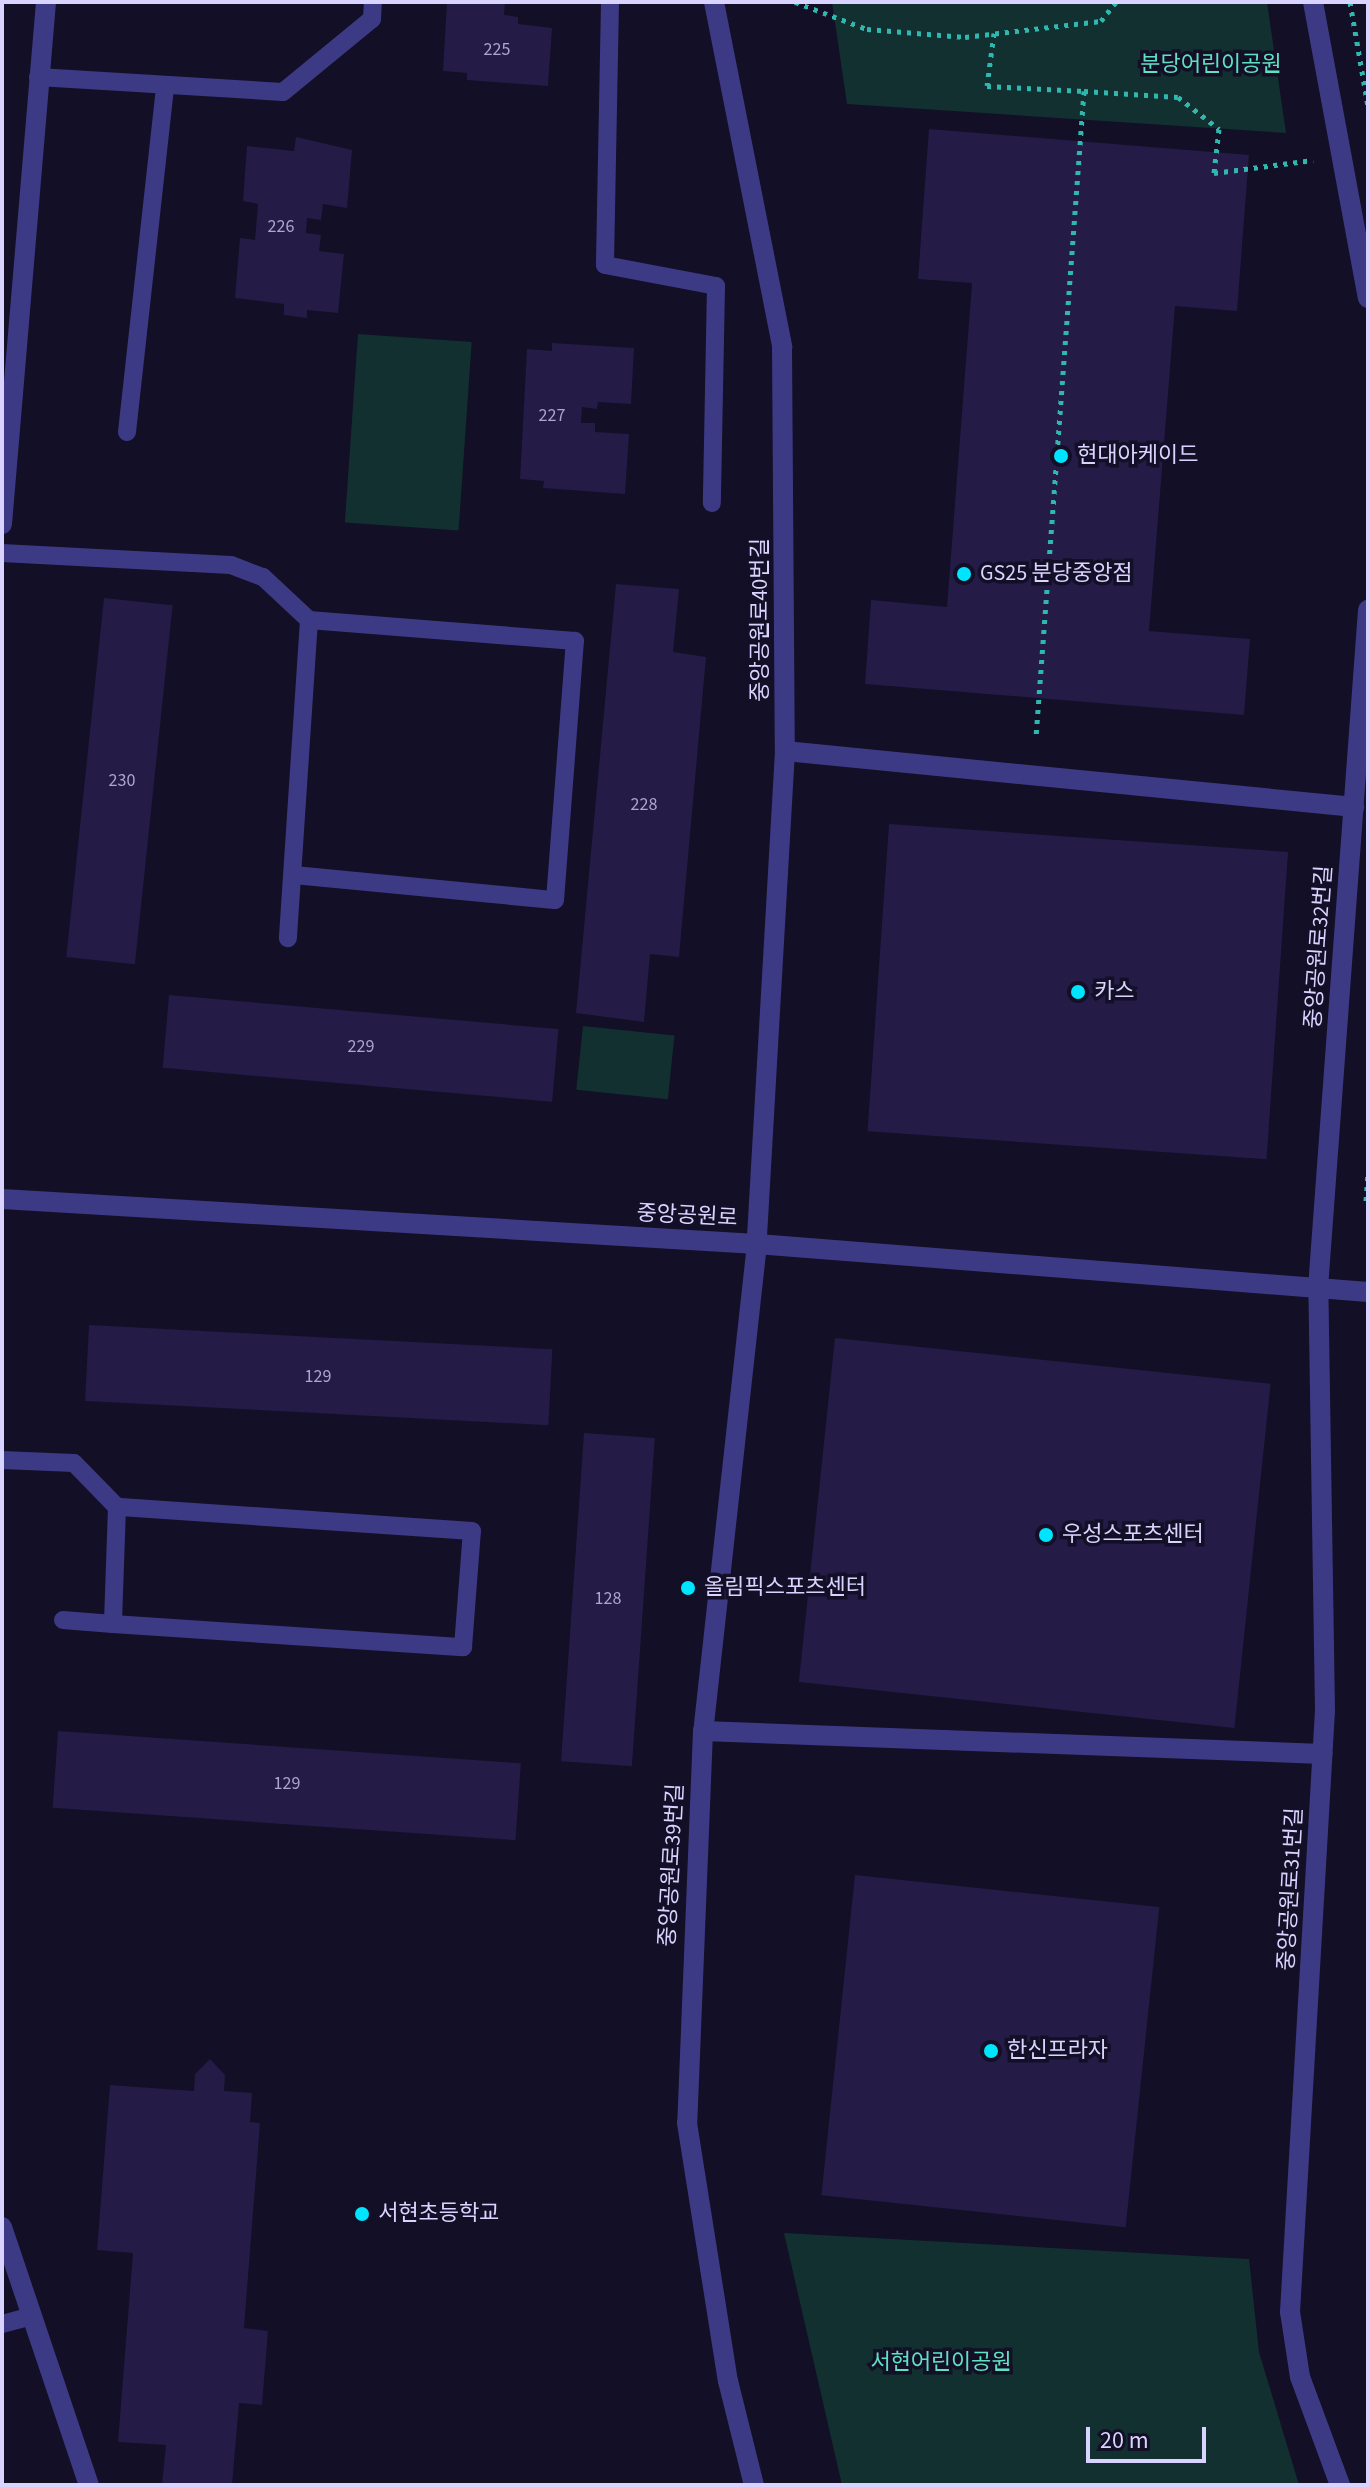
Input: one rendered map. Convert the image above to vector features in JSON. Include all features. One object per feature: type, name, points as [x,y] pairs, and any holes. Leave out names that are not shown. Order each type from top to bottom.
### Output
[{"type":"street","points":[[2,524],[6,424],[46,2]]},
{"type":"street","name":"중앙공원로40번길","points":[[714,2],[782,347],[785,751],[757,1244]]},
{"type":"street","points":[[1313,2],[1368,298]]},
{"type":"street","name":"중앙공원로32번길","points":[[1318,1288],[1368,610]]},
{"type":"street","points":[[785,751],[1354,807]]},
{"type":"street","name":"중앙공원로","points":[[2,1199],[757,1244],[1368,1292]]},
{"type":"street","name":"중앙공원로39번길","points":[[754,2485],[719,2336],[687,2123],[703,1731],[757,1244]]},
{"type":"street","name":"중앙공원로31번길","points":[[1318,1288],[1323,1754],[1290,2312],[1300,2377],[1340,2485]]},
{"type":"street","points":[[703,1731],[1323,1754]]},
{"type":"street","points":[[2,2227],[7,2258],[32,2316],[89,2485]]},
{"type":"lane","points":[[38,77],[283,92],[372,19],[373,2]]},
{"type":"lane","points":[[610,2],[605,265],[716,286],[712,503]]},
{"type":"lane","points":[[127,432],[165,86]]},
{"type":"lane","points":[[2,553],[231,565],[263,577],[309,620],[575,641],[555,900],[294,875]]},
{"type":"lane","points":[[288,938],[309,620]]},
{"type":"lane","points":[[2,1460],[74,1463],[117,1507],[472,1531],[463,1647],[63,1620]]},
{"type":"lane","points":[[113,1624],[117,1507]]},
{"type":"lane","points":[[2,2324],[32,2316]]},
{"type":"path","points":[[795,2],[867,29],[965,37],[1101,21],[1116,2]]},
{"type":"path","points":[[1350,2],[1368,106]]},
{"type":"path","points":[[994,33],[987,86],[1178,97],[1219,129],[1214,173],[1313,160]]},
{"type":"path","points":[[1036,737],[1084,91]]},
{"type":"path","points":[[1366,1201],[1368,1174]]},
{"type":"green space","name":"분당어린이공원","points":[[832,2],[1267,2],[1286,133],[847,104]]},
{"type":"green space","points":[[358,334],[472,342],[459,530],[345,523]]},
{"type":"green space","points":[[583,1026],[674,1036],[668,1099],[576,1090]]},
{"type":"green space","name":"서현어린이공원","points":[[784,2233],[1249,2259],[1259,2352],[1299,2485],[842,2485]]},
{"type":"building","points":[[447,2],[505,2],[504,15],[518,17],[518,24],[552,28],[548,86],[467,80],[467,73],[443,71]]},
{"type":"building","name":"현대아케이드","points":[[929,129],[1249,155],[1237,311],[1175,306],[1149,631],[1250,639],[1244,715],[865,684],[871,600],[947,607],[972,283],[918,279]]},
{"type":"building","points":[[296,137],[352,150],[347,208],[323,204],[321,220],[307,218],[306,233],[321,235],[319,251],[344,254],[338,313],[307,310],[307,318],[284,315],[284,304],[235,298],[240,238],[255,240],[258,204],[243,201],[247,146],[294,151]]},
{"type":"building","points":[[552,343],[634,348],[631,404],[598,402],[597,409],[582,407],[581,423],[595,423],[595,432],[629,434],[625,494],[543,488],[544,481],[520,479],[527,349],[552,351]]},
{"type":"building","points":[[616,584],[679,589],[673,652],[706,657],[679,957],[650,954],[644,1022],[576,1013]]},
{"type":"building","points":[[104,598],[173,605],[135,964],[66,957]]},
{"type":"building","name":"카스","points":[[889,824],[1288,852],[1267,1159],[868,1131]]},
{"type":"building","points":[[169,995],[559,1029],[552,1102],[163,1068]]},
{"type":"building","points":[[89,1325],[552,1349],[548,1425],[85,1401]]},
{"type":"building","name":"우성스포츠센터","points":[[835,1338],[1271,1384],[1234,1728],[799,1682]]},
{"type":"building","points":[[584,1433],[655,1438],[632,1766],[561,1761]]},
{"type":"building","points":[[58,1731],[521,1763],[515,1840],[53,1808]]},
{"type":"building","name":"한신프라자","points":[[855,1875],[1159,1907],[1126,2227],[821,2195]]},
{"type":"building","points":[[210,2059],[225,2075],[224,2091],[252,2093],[250,2122],[260,2123],[244,2328],[268,2331],[262,2405],[239,2403],[232,2485],[162,2485],[166,2445],[118,2442],[133,2253],[97,2250],[110,2085],[194,2091],[195,2074]]},
{"type":"place","name":"현대아케이드","points":[[1061,456]]},
{"type":"place","name":"GS25 분당중앙점","points":[[964,574]]},
{"type":"place","name":"카스","points":[[1078,992]]},
{"type":"place","name":"우성스포츠센터","points":[[1046,1535]]},
{"type":"place","name":"올림픽스포츠센터","points":[[688,1588]]},
{"type":"place","name":"한신프라자","points":[[991,2051]]},
{"type":"place","name":"서현초등학교","points":[[362,2214]]}]
